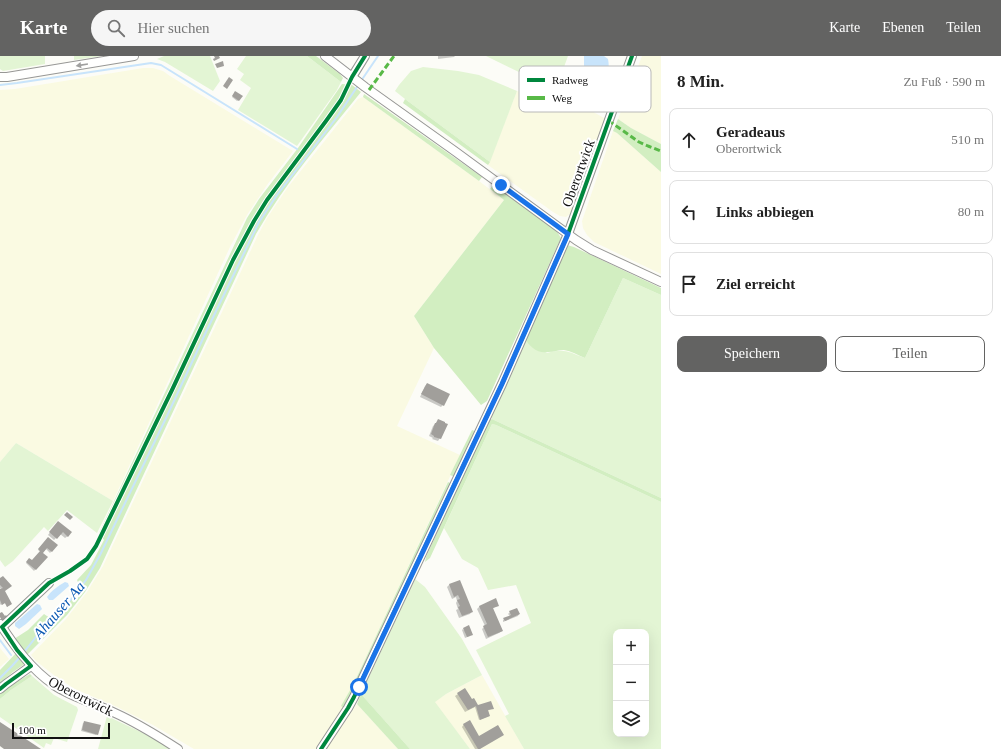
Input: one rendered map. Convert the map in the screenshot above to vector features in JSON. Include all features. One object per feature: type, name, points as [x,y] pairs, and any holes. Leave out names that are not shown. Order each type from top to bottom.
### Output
[{"type":"street","points":[[0,77],[134,56]]},
{"type":"street","points":[[325,56],[365,87],[568,234],[592,250],[661,282]]},
{"type":"street","points":[[354,78],[365,56]]},
{"type":"street","name":"Oberortwick","points":[[628,66],[632,56]]},
{"type":"street","name":"Oberortwick","points":[[321,749],[354,697],[502,384],[568,234],[612,112]]},
{"type":"street","points":[[1,625],[49,583]]},
{"type":"street","name":"Oberortwick","points":[[1,625],[17,650],[31,666],[56,687],[115,713],[178,749]]},
{"type":"street","points":[[0,689],[31,666]]},
{"type":"green space","points":[[0,56],[45,56],[45,64],[3,71],[0,69]]},
{"type":"green space","points":[[74,56],[102,56],[74,60]]},
{"type":"green space","points":[[164,56],[210,56],[220,81],[213,91],[165,62],[157,59]]},
{"type":"green space","points":[[246,56],[307,56],[341,82],[337,90],[297,146],[238,110],[251,88],[240,80],[244,74],[237,69]]},
{"type":"green space","points":[[307,56],[316,56],[340,74],[343,78],[341,82]]},
{"type":"green space","points":[[486,56],[568,56],[564,66],[519,66],[519,72]]},
{"type":"green space","points":[[642,56],[661,56],[661,144],[631,128],[618,119],[621,112],[651,112],[651,66],[638,66]]},
{"type":"green space","points":[[423,67],[479,75],[517,91],[490,162],[395,91],[411,71]]},
{"type":"green space","points":[[143,68],[153,68],[163,71],[293,151],[267,185],[247,215],[230,247],[113,501],[16,443],[0,462],[0,90],[15,89]]},
{"type":"green space","points":[[342,84],[352,85],[361,92],[292,179],[267,215],[256,234],[100,568],[85,592],[67,615],[26,656],[14,639],[28,630],[44,614],[53,620],[81,589],[77,580],[91,565],[104,540],[99,533],[247,218]]},
{"type":"green space","points":[[517,91],[519,92],[519,112],[593,112],[606,119],[570,214],[566,217],[560,216],[553,212],[488,165]]},
{"type":"green space","points":[[364,94],[482,177],[479,181],[363,97]]},
{"type":"green space","points":[[363,97],[504,200],[414,316],[434,348],[397,426],[460,455],[353,685],[344,708],[317,749],[194,749],[153,725],[117,707],[75,689],[55,676],[36,661],[31,655],[66,619],[87,592],[103,566],[267,218],[288,187],[358,99]]},
{"type":"green space","points":[[405,99],[490,162],[488,165],[403,103]]},
{"type":"green space","points":[[618,119],[631,128],[661,144],[661,172],[613,131]]},
{"type":"green space","points":[[613,131],[661,172],[661,274],[594,242],[583,228],[582,221]]},
{"type":"green space","points":[[493,185],[556,230],[561,238],[487,401],[481,405],[434,348],[414,316],[504,200],[490,189]]},
{"type":"green space","points":[[567,245],[661,288],[661,295],[623,278],[585,358],[564,350],[541,352],[529,345],[525,339]]},
{"type":"green space","points":[[623,278],[661,295],[661,498],[492,419],[491,415],[525,339],[547,353],[558,351],[570,352],[585,358]]},
{"type":"green space","points":[[492,419],[661,498],[661,502],[492,424],[430,558],[425,562],[488,421]]},
{"type":"green space","points":[[492,424],[661,502],[661,749],[524,749],[505,716],[509,714],[476,650],[531,623],[516,585],[488,590],[478,568],[462,559],[444,528]]},
{"type":"green space","points":[[472,430],[477,432],[455,477],[450,475]]},
{"type":"green space","points":[[16,443],[113,501],[97,533],[67,510],[48,531],[44,527],[13,561],[5,567],[0,560],[0,462]]},
{"type":"green space","points":[[448,482],[452,484],[358,684],[344,708],[341,706],[353,685]]},
{"type":"green space","points":[[415,579],[425,587],[462,639],[482,675],[446,694],[435,702],[470,749],[410,749],[361,694]]},
{"type":"green space","points":[[0,648],[9,659],[0,667]]},
{"type":"green space","points":[[17,652],[26,663],[0,683],[0,670]]},
{"type":"green space","points":[[30,674],[32,676],[0,699],[0,694],[8,687]]},
{"type":"green space","points":[[482,675],[524,749],[470,749],[434,702]]},
{"type":"green space","points":[[32,676],[54,695],[77,707],[78,710],[67,742],[54,738],[51,745],[46,743],[44,748],[0,717],[0,699]]},
{"type":"green space","points":[[361,694],[410,749],[398,749],[357,704]]},
{"type":"green space","points":[[357,704],[398,749],[326,749]]},
{"type":"green space","points":[[107,716],[160,741],[173,749],[98,749]]},
{"type":"water","points":[[584,56],[604,56],[608,59],[609,66],[584,66]]},
{"type":"water","points":[[65,582],[68,583],[69,586],[53,600],[49,600],[47,597],[55,588]]},
{"type":"water","points":[[37,604],[40,605],[42,609],[19,629],[15,626],[15,623]]},
{"type":"building","points":[[214,56],[219,56],[220,58],[214,61]]},
{"type":"building","points":[[223,61],[224,66],[217,68],[215,64]]},
{"type":"building","points":[[229,77],[233,80],[227,89],[223,86]]},
{"type":"building","points":[[235,91],[243,96],[239,101],[232,96]]},
{"type":"building","points":[[427,383],[450,394],[444,406],[421,394]]},
{"type":"building","points":[[438,419],[448,424],[441,439],[434,437],[431,434]]},
{"type":"building","points":[[67,512],[73,517],[70,520],[64,515]]},
{"type":"building","points":[[58,521],[72,532],[68,537],[63,532],[57,539],[49,532]]},
{"type":"building","points":[[48,537],[58,545],[52,552],[47,548],[43,553],[48,557],[36,570],[26,562],[29,558],[32,560],[40,551],[38,549]]},
{"type":"building","points":[[3,576],[12,586],[5,591],[12,604],[7,607],[5,603],[2,605],[0,600],[0,589],[3,588],[0,585],[0,578]]},
{"type":"building","points":[[460,580],[473,612],[462,616],[457,600],[460,599],[458,595],[454,597],[449,584]]},
{"type":"building","points":[[496,598],[499,606],[493,608],[503,631],[488,637],[483,626],[487,624],[479,606]]},
{"type":"building","points":[[517,608],[520,614],[505,621],[503,618],[511,615],[509,611]]},
{"type":"building","points":[[2,612],[8,618],[4,622],[0,617],[0,613]]},
{"type":"building","points":[[469,625],[473,635],[467,637],[463,628]]},
{"type":"building","points":[[465,688],[478,705],[491,701],[494,709],[488,710],[490,716],[480,720],[476,706],[468,710],[457,693]]},
{"type":"building","points":[[470,720],[479,736],[498,725],[504,735],[478,749],[463,724]]},
{"type":"building","points":[[84,721],[101,725],[98,735],[82,730]]},
{"type":"building","points":[[0,722],[41,749],[4,749],[0,746]]},
{"type":"waterway","name":"Ahauser Aa","points":[[361,81],[378,56]]},
{"type":"waterway","points":[[0,85],[151,63],[161,65],[297,149]]},
{"type":"waterway","name":"Ahauser Aa","points":[[24,652],[44,627],[74,596],[86,580],[100,555],[259,222],[277,195],[337,117],[359,84]]},
{"type":"waterway","points":[[0,640],[11,655]]},
{"type":"waterway","name":"Ahauser Aa","points":[[0,678],[21,656]]},
{"type":"marked path","points":[[369,90],[394,56]]},
{"type":"marked path","points":[[608,121],[639,142],[661,151]]},
{"type":"cycle path","points":[[0,689],[31,666],[17,650],[2,627],[49,583],[87,559],[96,546],[233,260],[254,221],[267,200],[341,100],[352,77],[365,56]]},
{"type":"cycle path","points":[[628,66],[632,56]]},
{"type":"cycle path","points":[[321,749],[354,697],[502,384],[568,234],[612,112]]},
{"type":"route","points":[[359,687],[502,384],[568,234],[501,185]]}]
